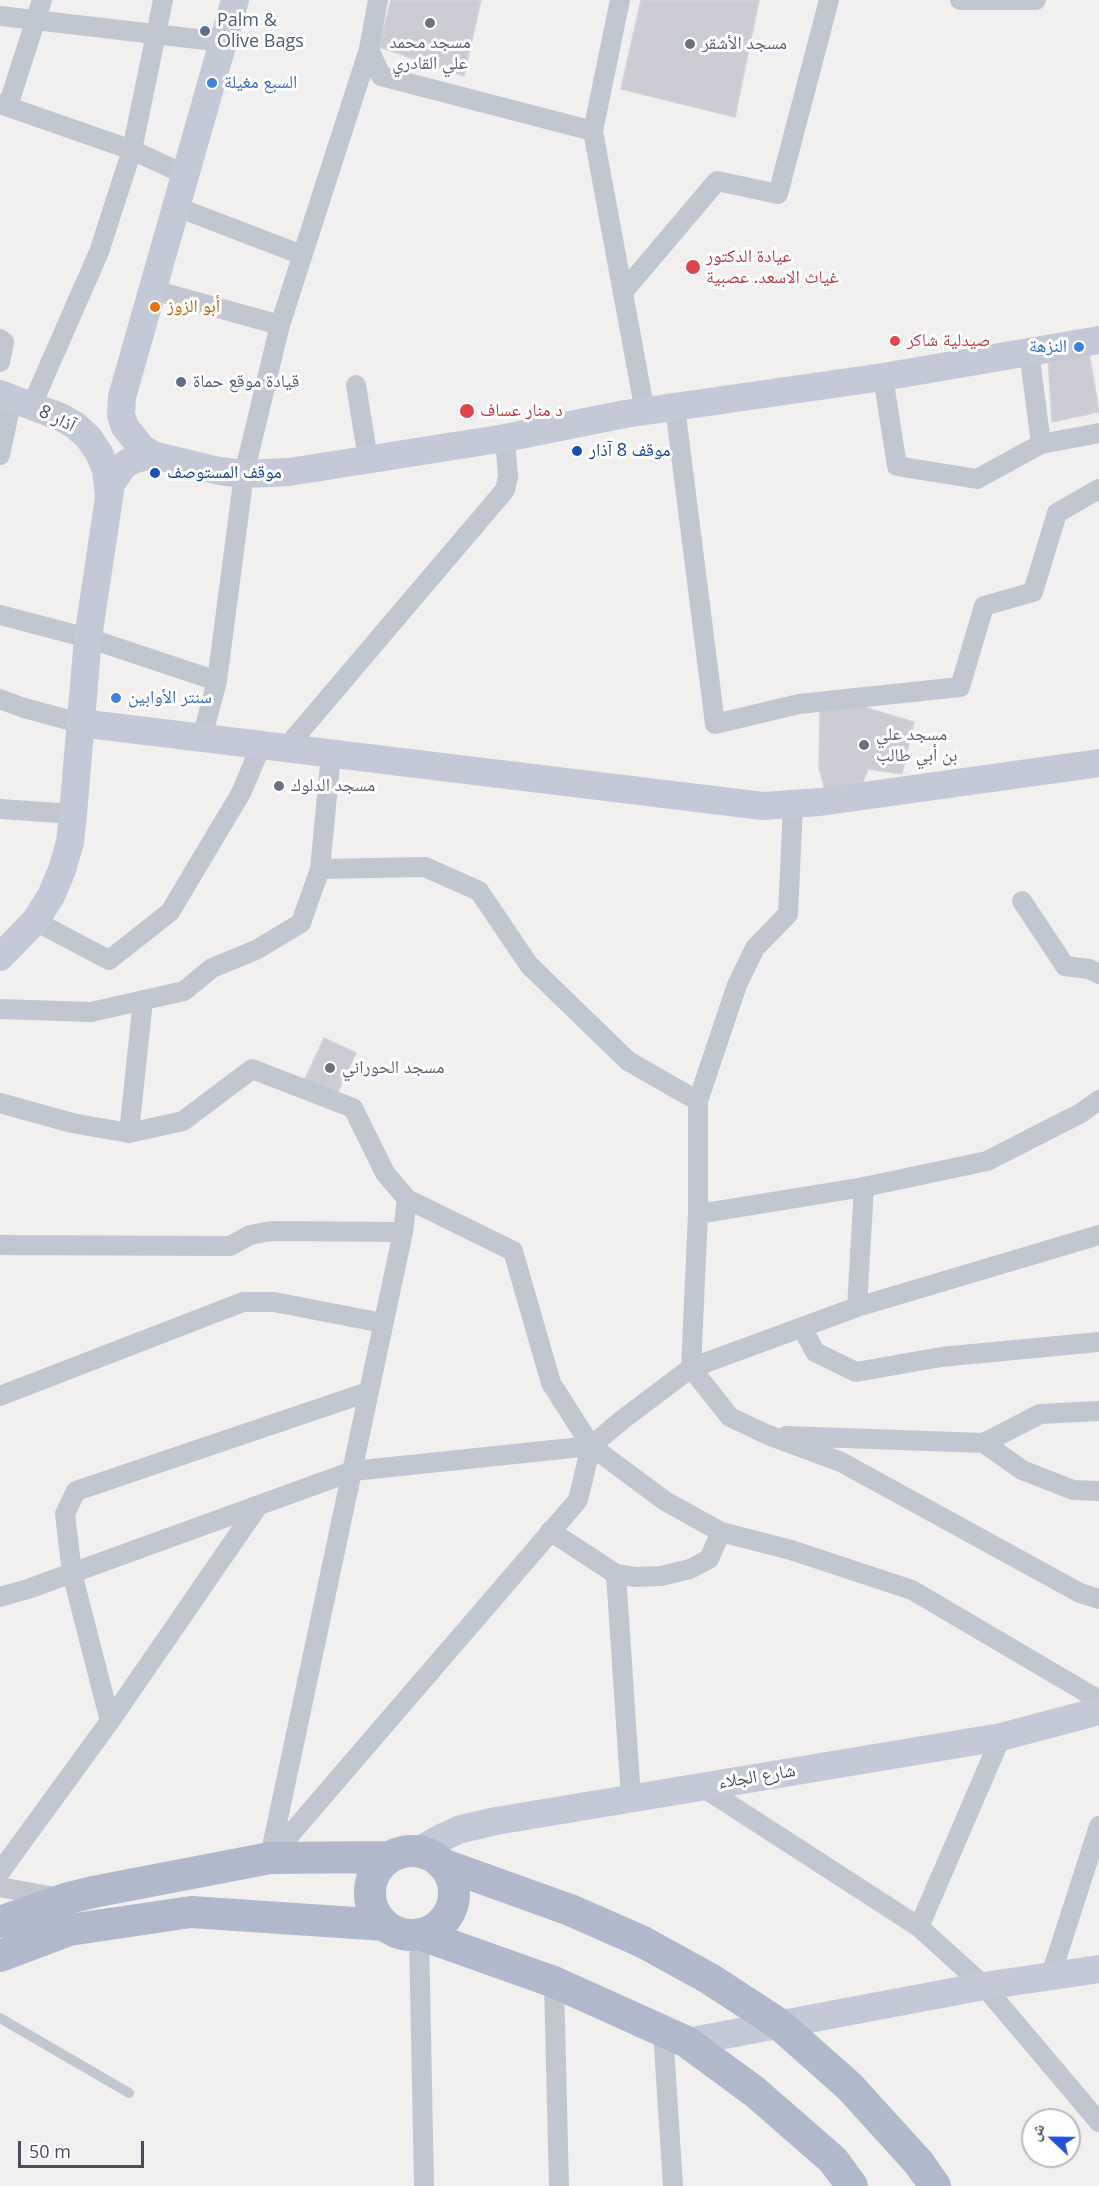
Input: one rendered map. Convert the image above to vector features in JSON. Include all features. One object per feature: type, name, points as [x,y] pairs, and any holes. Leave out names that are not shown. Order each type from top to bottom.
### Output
[{"type":"main road","points":[[153,455],[142,448],[125,427],[121,415],[122,397],[235,0]]},
{"type":"main road","points":[[0,957],[35,921],[51,896],[70,842],[88,638],[111,484],[123,466],[142,456],[153,455],[219,471],[244,474],[289,472],[505,438],[675,407],[883,377],[1099,340]]},
{"type":"main road","points":[[61,417],[88,417],[112,406],[122,397]]},
{"type":"main road","name":"8 آذار","points":[[14,400],[61,417],[76,426],[89,438],[99,453],[105,470],[109,495]]},
{"type":"main road","points":[[80,723],[735,804],[793,805],[1099,763]]},
{"type":"main road","name":"شارع الجلاء","points":[[417,1857],[441,1838],[461,1829],[496,1821],[1001,1737],[1099,1711]]},
{"type":"main road","points":[[0,1922],[65,1899],[93,1892],[270,1858],[417,1857],[570,1910],[643,1942],[710,1979],[779,2024],[850,2087],[918,2163],[935,2186]]},
{"type":"main road","points":[[417,1857],[450,1874],[454,1887],[452,1906],[442,1923],[431,1930],[407,1935],[395,1932],[376,1915],[371,1903],[370,1890],[376,1871],[417,1857]]},
{"type":"main road","points":[[0,1956],[69,1930],[191,1912],[385,1925]]},
{"type":"main road","points":[[419,1934],[554,1982],[675,2036],[755,2092],[833,2160],[852,2186]]},
{"type":"main road","points":[[675,2036],[779,2024],[984,1986],[1099,1969]]},
{"type":"street","points":[[42,0],[4,105],[132,150],[186,175]]},
{"type":"street","points":[[0,454],[14,400],[99,252],[132,150],[163,0]]},
{"type":"street","points":[[202,738],[217,681],[244,474],[280,325],[369,49],[378,0]]},
{"type":"street","points":[[620,0],[593,131],[645,412]]},
{"type":"street","points":[[623,292],[717,181],[778,194],[829,0]]},
{"type":"street","points":[[960,0],[1036,0]]},
{"type":"street","points":[[0,16],[223,42]]},
{"type":"street","points":[[369,49],[381,76],[593,131]]},
{"type":"street","points":[[177,207],[302,255]]},
{"type":"street","points":[[153,290],[280,325]]},
{"type":"street","points":[[0,339],[4,342],[0,362]]},
{"type":"street","points":[[1029,351],[1041,444]]},
{"type":"street","points":[[883,377],[897,466],[977,479],[1041,444],[1099,432]]},
{"type":"street","points":[[356,385],[368,459]]},
{"type":"street","points":[[675,407],[715,724],[799,704],[960,687],[984,606],[1033,592],[1057,513],[1099,489]]},
{"type":"street","points":[[35,921],[109,960],[170,912],[241,793],[273,747],[505,490],[508,477],[505,438]]},
{"type":"street","points":[[0,615],[88,638],[217,681]]},
{"type":"street","points":[[0,699],[80,723]]},
{"type":"street","points":[[0,1009],[91,1012],[184,991],[212,968],[256,950],[301,923],[320,869],[331,754]]},
{"type":"street","points":[[793,805],[788,914],[755,948],[737,985],[698,1101],[698,1214],[691,1368],[730,1417],[768,1435],[841,1462],[1080,1593],[1099,1599]]},
{"type":"street","points":[[0,809],[73,814]]},
{"type":"street","points":[[320,869],[425,867],[479,891],[529,965],[628,1061],[698,1101]]},
{"type":"street","points":[[1022,901],[1065,966],[1089,969],[1099,974]]},
{"type":"street","points":[[129,1133],[143,1000]]},
{"type":"street","points":[[0,1103],[72,1123],[129,1133],[183,1121],[252,1069],[353,1107],[385,1173],[406,1199],[513,1251],[551,1383],[591,1446],[665,1502],[721,1532],[791,1550],[912,1590],[1099,1700]]},
{"type":"street","points":[[698,1214],[864,1187],[987,1161],[1081,1113],[1099,1100]]},
{"type":"street","points":[[858,1307],[864,1187]]},
{"type":"street","points":[[270,1858],[403,1232],[406,1199]]},
{"type":"street","points":[[0,1245],[230,1246],[250,1235],[271,1231],[403,1232]]},
{"type":"street","points":[[0,1597],[353,1472],[591,1446],[691,1368],[858,1307],[1099,1235]]},
{"type":"street","points":[[0,1396],[243,1302],[274,1302],[382,1323]]},
{"type":"street","points":[[802,1327],[815,1352],[855,1372],[941,1357],[1099,1342]]},
{"type":"street","points":[[110,1721],[72,1573],[65,1514],[76,1491],[368,1392]]},
{"type":"street","points":[[768,1435],[984,1443],[1040,1414],[1099,1411]]},
{"type":"street","points":[[984,1443],[1022,1470],[1073,1490],[1099,1491]]},
{"type":"street","points":[[270,1858],[578,1500],[591,1446]]},
{"type":"street","points":[[0,1872],[110,1721],[258,1506]]},
{"type":"street","points":[[550,1532],[616,1574],[634,1577],[661,1576],[690,1569],[708,1559],[721,1532]]},
{"type":"street","points":[[616,1574],[631,1798]]},
{"type":"street","points":[[920,1927],[1001,1737]]},
{"type":"street","points":[[700,1786],[920,1927],[984,1986],[1099,2122]]},
{"type":"street","points":[[1050,1975],[1099,1826]]},
{"type":"street","points":[[0,1887],[65,1899]]},
{"type":"street","points":[[419,1934],[424,2186]]},
{"type":"street","points":[[554,1982],[559,2186]]},
{"type":"street","points":[[673,2186],[675,2036]]},
{"type":"lane","points":[[0,2018],[129,2093]]},
{"type":"building","name":"مسجد محمد علي القادري","points":[[391,0],[481,0],[464,76],[379,47]]},
{"type":"building","name":"مسجد الأشقر","points":[[641,0],[759,0],[735,117],[621,89]]},
{"type":"building","points":[[1089,352],[1099,412],[1052,422],[1048,357]]},
{"type":"building","name":"مسجد علي بن أبي طالب","points":[[857,705],[914,722],[902,774],[868,769],[863,782],[825,790],[819,768],[820,710]]},
{"type":"building","name":"مسجد الحوراني","points":[[324,1038],[356,1053],[335,1098],[303,1083]]},
{"type":"place","name":"مسجد محمد علي القادري","points":[[430,23]]},
{"type":"place","name":"Palm & Olive Bags","points":[[205,31]]},
{"type":"place","name":"مسجد الأشقر","points":[[690,44]]},
{"type":"place","name":"السبع مغيلة","points":[[212,83]]},
{"type":"place","name":"عيادة الدكتور غياث الاسعد. عصبية","points":[[693,267]]},
{"type":"place","name":"أبو الزوز","points":[[155,307]]},
{"type":"place","name":"صيدلية شاكر","points":[[895,341]]},
{"type":"place","name":"النزهة","points":[[1079,347]]},
{"type":"place","name":"قيادة موقع حماة","points":[[181,382]]},
{"type":"place","name":"د منار عساف","points":[[467,411]]},
{"type":"place","name":"موقف 8 آذار","points":[[577,451]]},
{"type":"place","name":"موقف المستوصف","points":[[155,473]]},
{"type":"place","name":"سنتر الأوابين","points":[[116,698]]},
{"type":"place","name":"مسجد علي بن أبي طالب","points":[[864,745]]},
{"type":"place","name":"مسجد الدلوك","points":[[279,786]]},
{"type":"place","name":"مسجد الحوراني","points":[[330,1068]]}]
